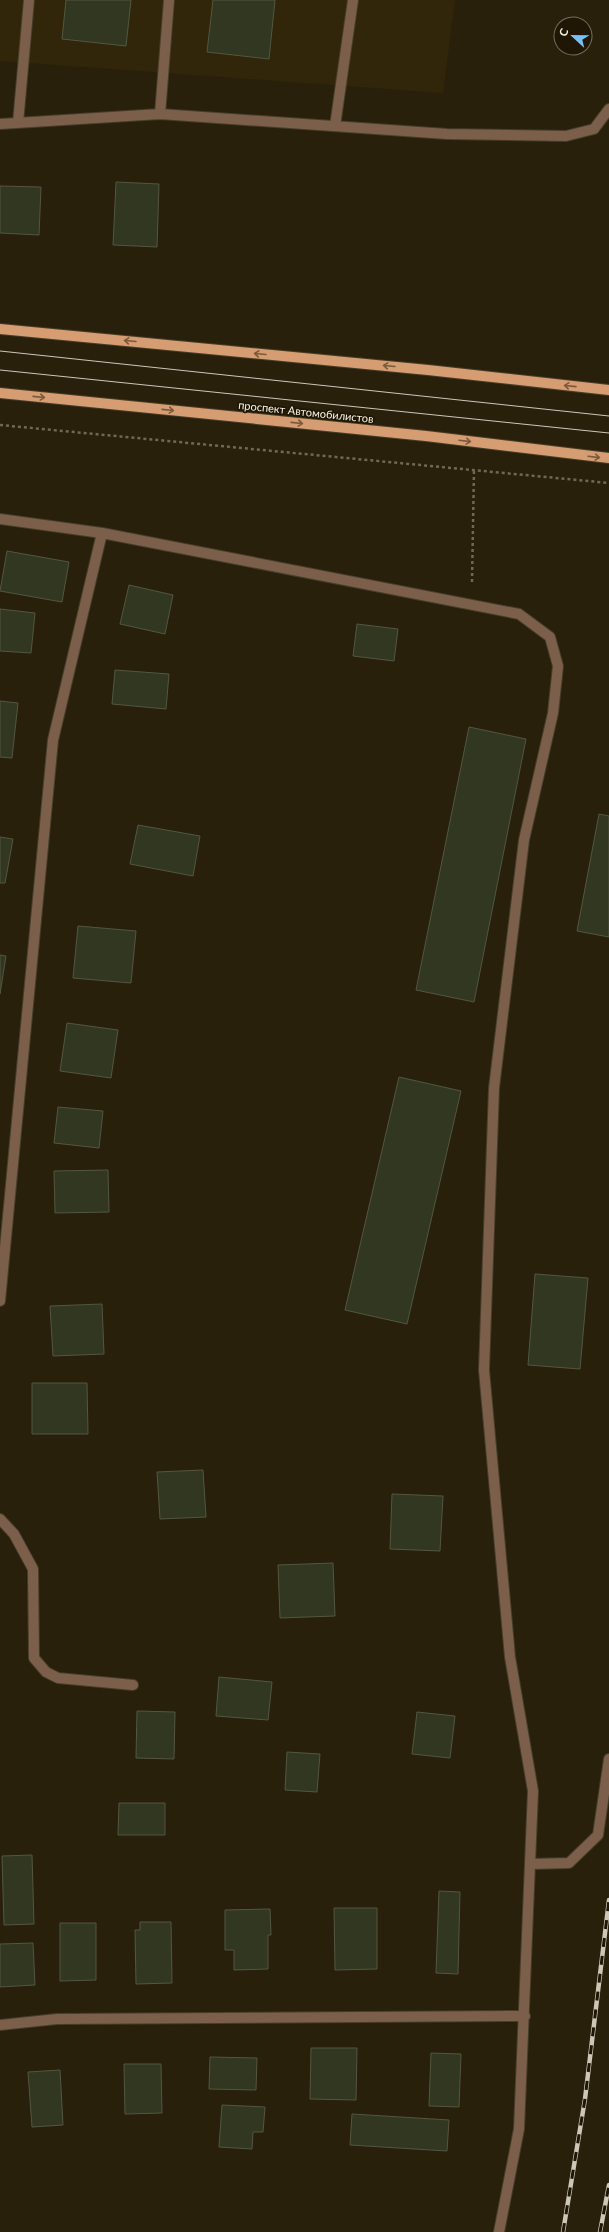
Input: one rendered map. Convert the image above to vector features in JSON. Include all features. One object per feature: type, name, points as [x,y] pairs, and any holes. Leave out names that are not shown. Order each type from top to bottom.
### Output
[{"type":"main road","points":[[0,329],[428,370],[609,390]]},
{"type":"main road","name":"проспект Автомобилистов","points":[[0,394],[426,436],[609,458]]},
{"type":"street","points":[[18,123],[29,0]]},
{"type":"street","points":[[160,114],[169,0]]},
{"type":"street","points":[[334,126],[353,0]]},
{"type":"street","points":[[0,124],[160,114],[447,134],[566,136],[594,129],[609,109]]},
{"type":"street","points":[[0,519],[102,534],[519,614],[550,637],[558,666],[553,713],[524,840],[494,1088],[484,1370],[510,1657],[533,1792],[520,2129],[499,2232]]},
{"type":"street","points":[[0,1301],[53,740],[102,534]]},
{"type":"street","points":[[0,1519],[14,1534],[33,1569],[34,1658],[46,1672],[58,1678],[134,1685]]},
{"type":"street","points":[[530,1864],[569,1863],[598,1835],[609,1760]]},
{"type":"street","points":[[0,2025],[57,2019],[525,2016]]},
{"type":"path","points":[[0,425],[609,483]]},
{"type":"path","points":[[472,605],[474,469]]},
{"type":"shaded area","points":[[0,0],[455,0],[443,93],[0,61]]},
{"type":"building","points":[[66,0],[131,0],[126,46],[62,39]]},
{"type":"building","points":[[213,0],[275,0],[269,59],[207,52]]},
{"type":"building","points":[[116,182],[159,184],[157,247],[113,245]]},
{"type":"building","points":[[0,186],[41,187],[39,235],[0,233]]},
{"type":"building","points":[[7,551],[69,562],[62,602],[0,591]]},
{"type":"building","points":[[129,585],[173,595],[165,634],[120,624]]},
{"type":"building","points":[[0,609],[35,613],[31,653],[0,651]]},
{"type":"building","points":[[357,624],[398,629],[394,661],[353,656]]},
{"type":"building","points":[[115,670],[169,674],[166,709],[112,704]]},
{"type":"building","points":[[0,701],[18,703],[12,758],[0,757]]},
{"type":"building","points":[[469,727],[526,739],[474,1002],[416,990]]},
{"type":"building","points":[[599,814],[609,816],[609,937],[577,931]]},
{"type":"building","points":[[138,825],[200,836],[193,876],[130,864]]},
{"type":"building","points":[[0,837],[13,839],[5,883],[0,883]]},
{"type":"building","points":[[78,926],[136,931],[131,983],[73,978]]},
{"type":"building","points":[[0,955],[6,956],[0,994]]},
{"type":"building","points":[[67,1023],[118,1030],[111,1078],[60,1071]]},
{"type":"building","points":[[399,1077],[461,1091],[407,1324],[345,1310]]},
{"type":"building","points":[[58,1107],[103,1111],[99,1148],[54,1143]]},
{"type":"building","points":[[108,1170],[109,1212],[55,1213],[54,1171]]},
{"type":"building","points":[[535,1274],[588,1278],[580,1369],[528,1365]]},
{"type":"building","points":[[102,1304],[104,1354],[53,1356],[50,1306]]},
{"type":"building","points":[[32,1383],[87,1383],[88,1434],[32,1434]]},
{"type":"building","points":[[203,1470],[206,1517],[160,1519],[157,1472]]},
{"type":"building","points":[[392,1494],[443,1496],[440,1551],[390,1549]]},
{"type":"building","points":[[333,1563],[335,1616],[280,1618],[278,1565]]},
{"type":"building","points":[[219,1677],[272,1682],[268,1720],[216,1716]]},
{"type":"building","points":[[137,1711],[175,1712],[174,1759],[136,1758]]},
{"type":"building","points":[[417,1712],[455,1716],[450,1758],[412,1754]]},
{"type":"building","points":[[287,1752],[320,1754],[317,1792],[285,1790]]},
{"type":"building","points":[[119,1803],[165,1803],[165,1835],[118,1835]]},
{"type":"building","points":[[32,1855],[34,1924],[4,1925],[2,1856]]},
{"type":"building","points":[[439,1891],[460,1892],[458,1974],[436,1973]]},
{"type":"building","points":[[334,1908],[377,1908],[377,1969],[335,1970]]},
{"type":"building","points":[[270,1909],[271,1935],[268,1935],[268,1969],[234,1970],[234,1950],[225,1950],[225,1910]]},
{"type":"building","points":[[140,1922],[171,1922],[172,1983],[136,1984],[135,1930],[140,1930]]},
{"type":"building","points":[[60,1923],[96,1923],[96,1980],[60,1981]]},
{"type":"building","points":[[33,1943],[35,1985],[0,1987],[0,1944]]},
{"type":"building","points":[[311,2048],[357,2048],[356,2100],[310,2099]]},
{"type":"building","points":[[431,2053],[461,2054],[459,2107],[429,2106]]},
{"type":"building","points":[[210,2057],[257,2058],[256,2090],[209,2089]]},
{"type":"building","points":[[124,2064],[161,2064],[162,2113],[125,2114]]},
{"type":"building","points":[[60,2070],[63,2125],[32,2127],[28,2072]]},
{"type":"building","points":[[222,2105],[265,2107],[263,2132],[253,2132],[252,2149],[219,2147]]},
{"type":"building","points":[[352,2114],[449,2120],[447,2151],[350,2145]]},
{"type":"tram line","points":[[0,351],[609,416]]},
{"type":"tram line","points":[[0,370],[609,433]]},
{"type":"railway","points":[[563,2232],[585,2099],[609,1900]]},
{"type":"railway","points":[[600,2232],[609,2185]]}]
